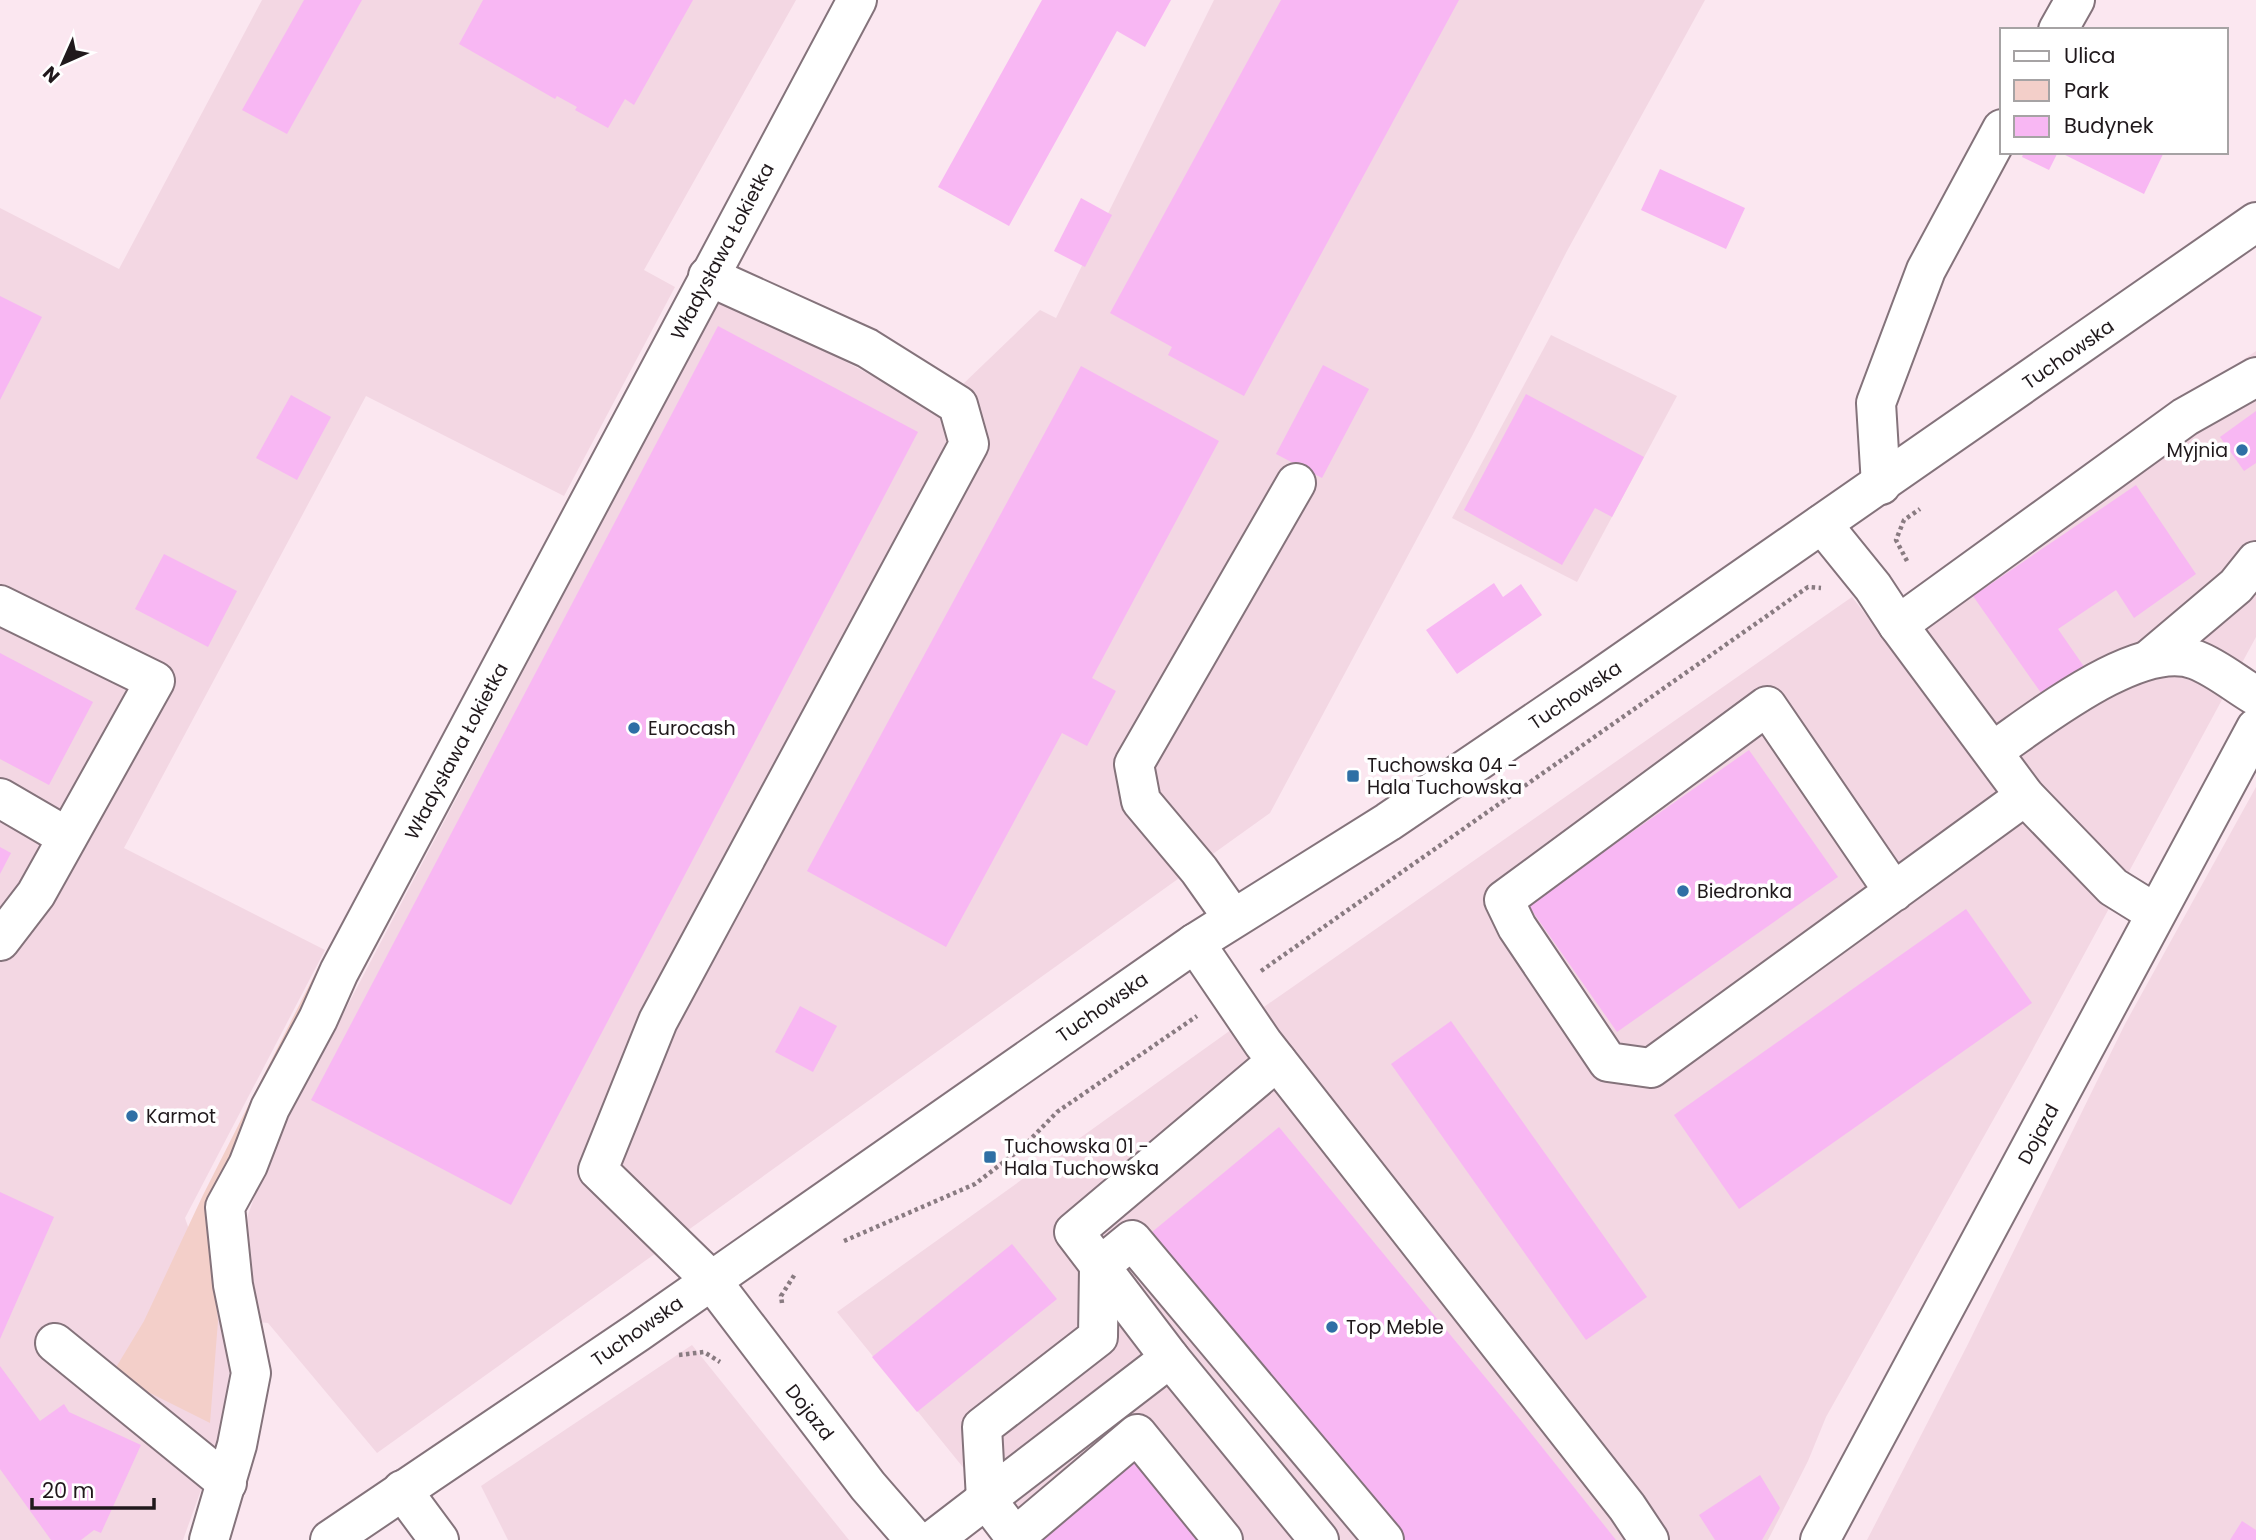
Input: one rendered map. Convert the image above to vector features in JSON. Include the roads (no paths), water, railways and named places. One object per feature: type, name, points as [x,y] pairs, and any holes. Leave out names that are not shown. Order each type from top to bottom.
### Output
[{"type":"street","name":"Władysława Łokietka","points":[[209,1540],[227,1483],[251,1373],[233,1285],[225,1207],[248,1165],[270,1108],[339,972],[708,276],[858,0]]},
{"type":"street","points":[[2059,28],[2076,0]]},
{"type":"street","points":[[1881,485],[1876,403],[1926,270],[2000,133]]},
{"type":"street","name":"Tuchowska","points":[[330,1540],[711,1280],[1195,943],[1388,822],[1881,485],[2256,222]]},
{"type":"street","name":"Dojazd","points":[[708,276],[867,348],[958,404],[970,444],[658,1021],[598,1170],[711,1280],[763,1352],[915,1540]]},
{"type":"street","points":[[1898,625],[2185,418],[2256,377]]},
{"type":"street","points":[[1233,918],[1199,870],[1142,801],[1134,764],[1296,483]]},
{"type":"street","points":[[1822,524],[1873,587],[1898,625],[2025,796],[2113,887],[2155,914]]},
{"type":"street","points":[[1993,751],[2096,683],[2152,657],[2236,586],[2256,561]]},
{"type":"street","points":[[0,605],[155,681],[36,894],[0,941]]},
{"type":"street","points":[[2152,657],[2195,659],[2256,696]]},
{"type":"street","points":[[1894,892],[1767,706],[1504,900],[1517,927],[1608,1062],[1651,1069],[1894,892],[2025,796]]},
{"type":"street","name":"Dojazd","points":[[1820,1540],[2256,728]]},
{"type":"street","points":[[0,798],[67,837]]},
{"type":"street","points":[[1195,943],[1277,1061],[1627,1507],[1649,1540]]},
{"type":"street","points":[[1277,1061],[1074,1232],[1170,1358],[1319,1540]]},
{"type":"street","points":[[1223,1540],[1137,1434],[1015,1537],[986,1499],[982,1427],[1098,1337],[1100,1266],[1132,1240],[1384,1540]]},
{"type":"street","points":[[55,1343],[227,1483]]},
{"type":"street","points":[[933,1540],[1170,1358]]},
{"type":"street","points":[[402,1490],[439,1540]]},
{"type":"place","name":"Myjnia","points":[[2242,450]]},
{"type":"place","name":"Eurocash","points":[[634,728]]},
{"type":"place","name":"Tuchowska 04 - Hala Tuchowska","points":[[1353,776]]},
{"type":"place","name":"Biedronka","points":[[1683,891]]},
{"type":"place","name":"Karmot","points":[[132,1116]]},
{"type":"place","name":"Tuchowska 01 - Hala Tuchowska","points":[[990,1157]]},
{"type":"place","name":"Top Meble","points":[[1332,1327]]}]
